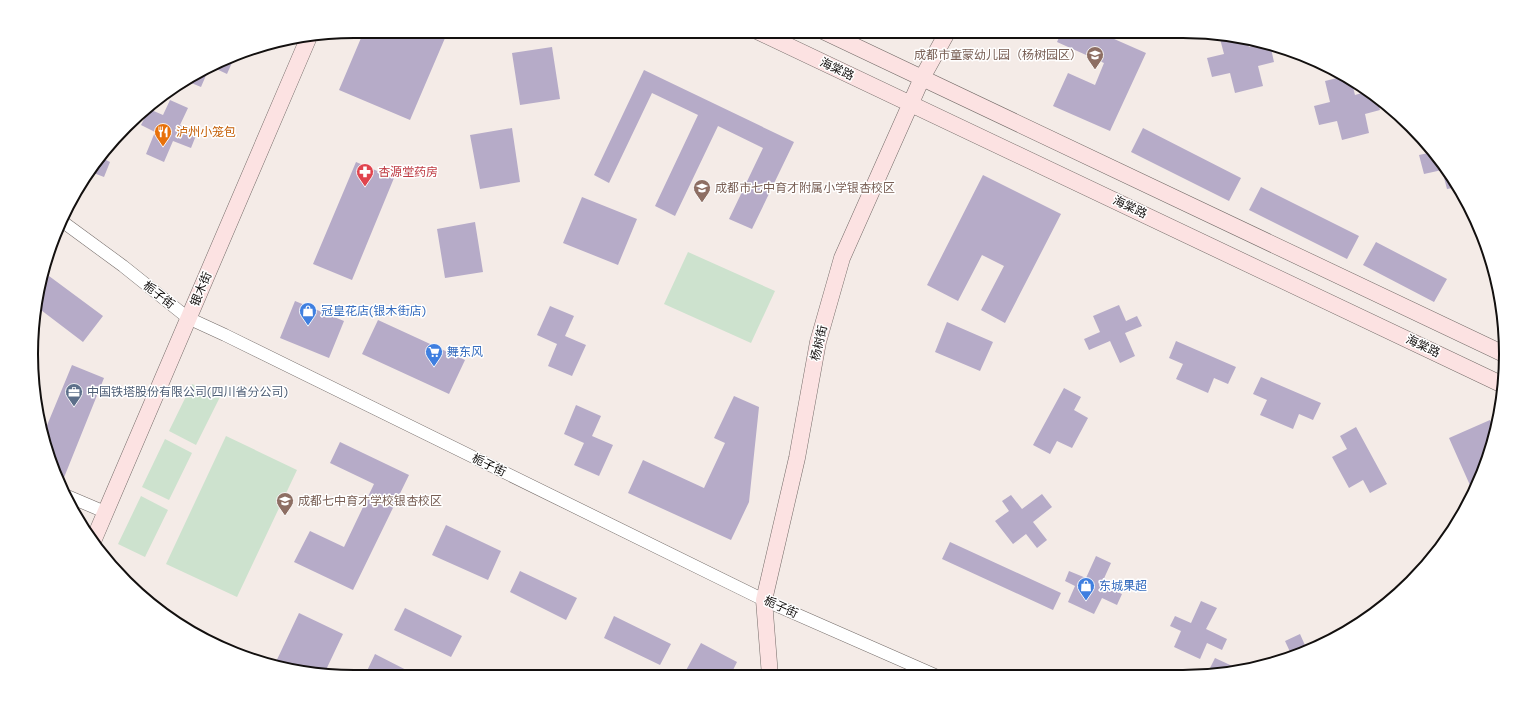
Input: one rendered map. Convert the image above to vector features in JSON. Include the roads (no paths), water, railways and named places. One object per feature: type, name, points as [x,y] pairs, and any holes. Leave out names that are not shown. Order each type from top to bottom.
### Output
[{"type":"main road","name":"海棠路","points":[[771,38],[911,103],[1497,382]]},
{"type":"main road","points":[[838,38],[1499,352]]},
{"type":"main road","name":"杨树街","points":[[770,670],[764,600],[797,458],[818,342],[842,258],[922,78],[944,38]]},
{"type":"main road","name":"银木街","points":[[95,536],[307,42]]},
{"type":"street","name":"栀子街","points":[[66,224],[123,266],[188,318],[764,600],[924,670]]},
{"type":"street","points":[[73,498],[106,512]]},
{"type":"place","name":"成都市童蒙幼儿园（杨树园区）","points":[[1095,70]]},
{"type":"place","name":"泸州小笼包","points":[[163,147]]},
{"type":"place","name":"杏源堂药房","points":[[365,187]]},
{"type":"place","name":"成都市七中育才附属小学银杏校区","points":[[702,203]]},
{"type":"place","name":"冠皇花店(银木街店)","points":[[308,326]]},
{"type":"place","name":"舞东风","points":[[434,367]]},
{"type":"place","name":"中国铁塔股份有限公司(四川省分公司)","points":[[74,407]]},
{"type":"place","name":"成都七中育才学校银杏校区","points":[[285,516]]},
{"type":"place","name":"东城果超","points":[[1086,601]]}]
